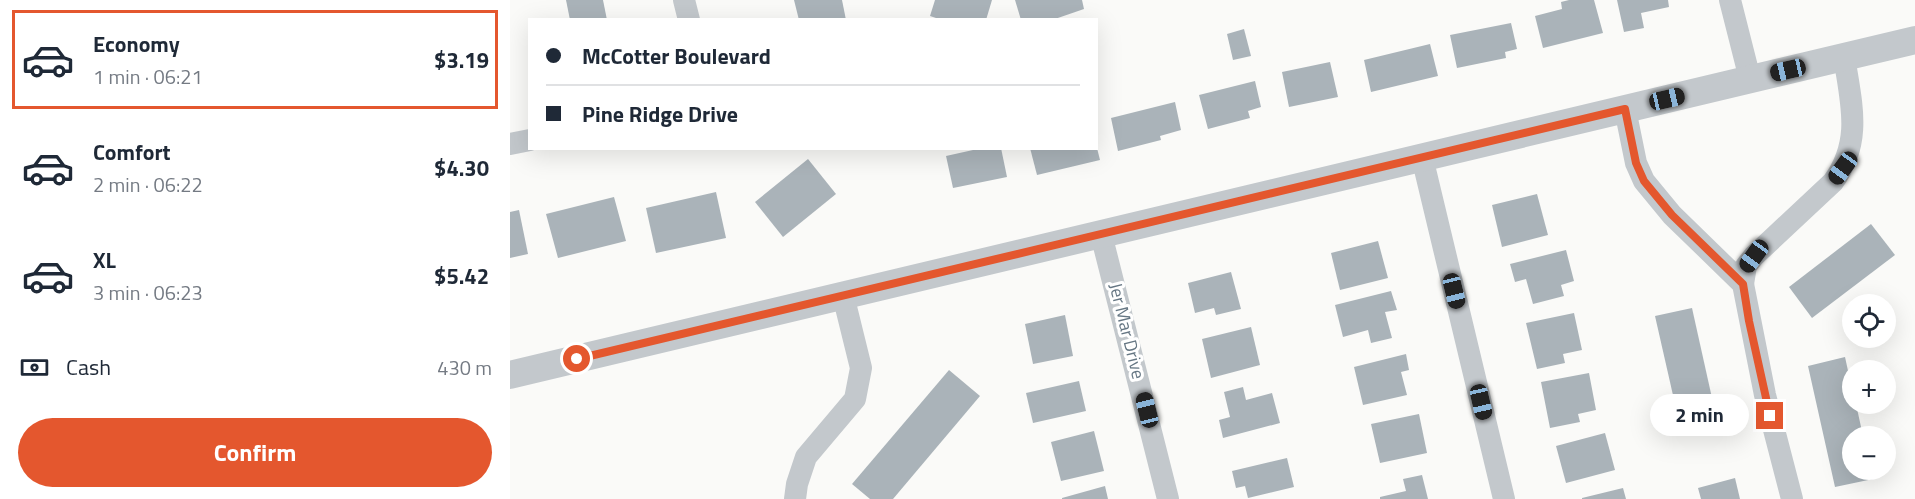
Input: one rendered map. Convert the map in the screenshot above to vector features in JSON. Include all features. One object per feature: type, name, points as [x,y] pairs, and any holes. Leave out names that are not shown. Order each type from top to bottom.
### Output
[{"type":"street","points":[[684,0],[688,18]]},
{"type":"street","points":[[1730,0],[1750,79]]},
{"type":"street","points":[[510,375],[1915,40]]},
{"type":"street","points":[[1792,499],[1765,395],[1743,284],[1746,266],[1754,256],[1827,189],[1843,168],[1853,137],[1852,108],[1844,56]]},
{"type":"street","points":[[1625,109],[1636,163],[1644,181],[1672,215],[1743,284]]},
{"type":"street","points":[[510,144],[528,140]]},
{"type":"street","points":[[1422,157],[1504,499]]},
{"type":"street","name":"Jer Mar Drive","points":[[1101,234],[1168,499]]},
{"type":"street","points":[[795,499],[797,484],[806,457],[855,399],[861,368],[843,296]]},
{"type":"building","points":[[566,0],[603,0],[607,18],[570,18]]},
{"type":"building","points":[[794,0],[842,0],[846,18],[798,18]]},
{"type":"building","points":[[935,0],[992,0],[987,18],[930,16]]},
{"type":"building","points":[[1015,0],[1082,0],[1084,9],[1058,18],[1020,18]]},
{"type":"building","points":[[1594,0],[1603,33],[1543,48],[1535,16],[1562,9],[1561,2]]},
{"type":"building","points":[[1617,0],[1668,0],[1669,7],[1641,13],[1644,28],[1624,32]]},
{"type":"building","points":[[1511,23],[1517,49],[1505,52],[1506,58],[1457,68],[1450,35]]},
{"type":"building","points":[[1244,29],[1251,56],[1233,60],[1227,34]]},
{"type":"building","points":[[1430,44],[1438,76],[1371,92],[1364,60]]},
{"type":"building","points":[[1330,62],[1338,97],[1289,107],[1282,72]]},
{"type":"building","points":[[1255,81],[1261,107],[1248,111],[1250,118],[1208,129],[1199,95]]},
{"type":"building","points":[[1175,102],[1181,130],[1160,136],[1161,140],[1118,151],[1111,118]]},
{"type":"building","points":[[973,150],[1001,150],[1007,177],[953,188],[946,156]]},
{"type":"building","points":[[1031,150],[1098,150],[1100,160],[1037,175]]},
{"type":"building","points":[[808,159],[836,194],[783,237],[755,202]]},
{"type":"building","points":[[716,192],[726,238],[656,253],[646,208]]},
{"type":"building","points":[[1537,194],[1548,235],[1502,247],[1492,205]]},
{"type":"building","points":[[614,197],[626,241],[558,258],[546,214]]},
{"type":"building","points":[[519,210],[528,254],[510,258],[510,212]]},
{"type":"building","points":[[1871,224],[1895,255],[1812,318],[1789,287]]},
{"type":"building","points":[[1378,241],[1388,278],[1340,290],[1331,253]]},
{"type":"building","points":[[1566,250],[1574,281],[1561,285],[1564,296],[1533,304],[1526,279],[1515,282],[1510,264]]},
{"type":"building","points":[[1231,272],[1241,309],[1216,315],[1214,308],[1195,313],[1188,283]]},
{"type":"building","points":[[1391,291],[1397,310],[1385,312],[1392,338],[1371,343],[1368,330],[1343,337],[1335,305]]},
{"type":"building","points":[[1692,308],[1716,416],[1680,426],[1655,316]]},
{"type":"building","points":[[1574,313],[1582,350],[1563,354],[1565,363],[1537,369],[1526,323]]},
{"type":"building","points":[[1065,315],[1073,356],[1033,364],[1025,324]]},
{"type":"building","points":[[1251,327],[1260,365],[1211,378],[1202,339]]},
{"type":"building","points":[[1406,354],[1409,370],[1401,372],[1407,395],[1363,405],[1354,367]]},
{"type":"building","points":[[1845,357],[1846,360],[1842,360],[1842,414],[1858,414],[1861,426],[1842,426],[1842,480],[1868,480],[1835,487],[1808,366]]},
{"type":"building","points":[[949,370],[980,396],[893,499],[870,499],[852,484]]},
{"type":"building","points":[[1589,373],[1596,410],[1578,414],[1580,422],[1550,428],[1541,382]]},
{"type":"building","points":[[1079,381],[1086,411],[1033,423],[1026,393]]},
{"type":"building","points":[[1243,387],[1246,400],[1272,393],[1280,423],[1223,438],[1219,420],[1230,417],[1224,392]]},
{"type":"building","points":[[1419,414],[1427,453],[1380,463],[1371,424]]},
{"type":"building","points":[[1094,431],[1104,471],[1061,481],[1051,442]]},
{"type":"building","points":[[1605,433],[1615,470],[1566,483],[1556,446]]},
{"type":"building","points":[[1287,458],[1294,487],[1248,498],[1245,486],[1236,488],[1232,471]]},
{"type":"building","points":[[1422,475],[1428,499],[1380,499],[1380,497],[1406,491],[1403,479]]},
{"type":"building","points":[[1735,478],[1740,499],[1701,499],[1698,488]]},
{"type":"building","points":[[1105,486],[1108,499],[1062,499],[1062,498]]},
{"type":"building","points":[[1623,488],[1626,499],[1582,499],[1582,498]]},
{"type":"route","points":[[577,359],[1625,109],[1636,163],[1644,181],[1672,215],[1716,255],[1743,284],[1770,416]]}]
